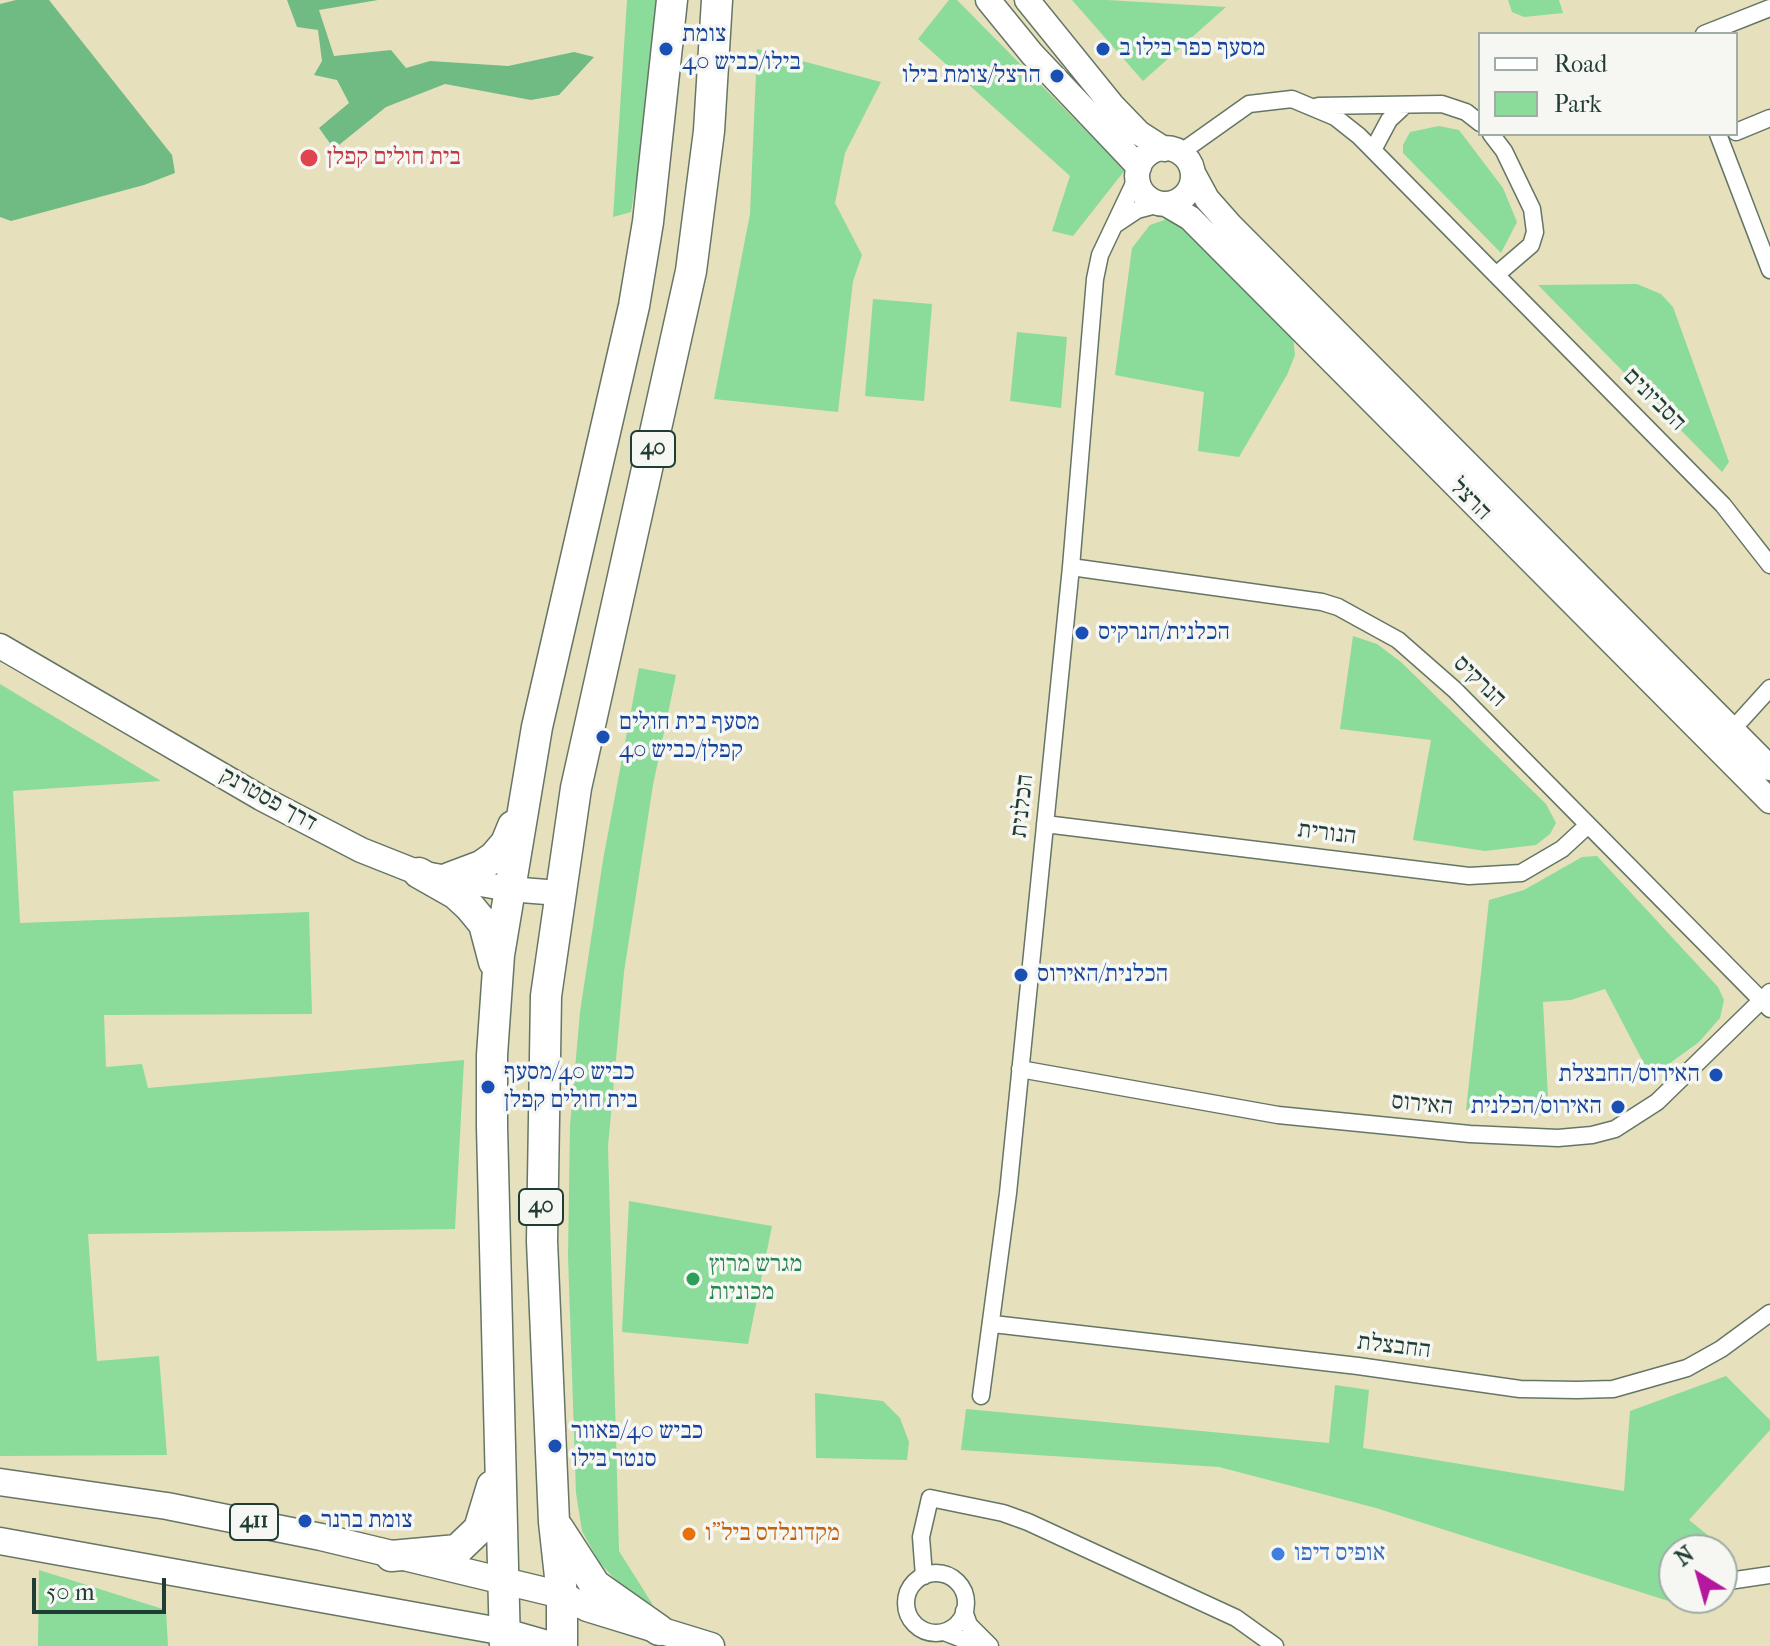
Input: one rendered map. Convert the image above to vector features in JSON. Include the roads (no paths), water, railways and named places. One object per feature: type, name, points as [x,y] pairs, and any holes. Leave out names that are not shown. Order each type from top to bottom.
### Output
[{"type":"highway","name":"40","points":[[505,1639],[492,1127],[497,977],[524,798],[634,306],[648,222],[672,0]]},
{"type":"highway","name":"40","points":[[562,1646],[562,1595],[554,1522],[541,1176],[546,996],[559,893],[586,737],[691,271],[708,146],[717,0]]},
{"type":"highway","points":[[449,878],[481,866],[494,857],[506,843],[524,798]]},
{"type":"highway","points":[[419,873],[456,894],[484,924],[497,977]]},
{"type":"highway","points":[[391,1556],[433,1555],[457,1550],[467,1543],[479,1529],[502,1453]]},
{"type":"highway","points":[[554,1522],[595,1585],[659,1630]]},
{"type":"main road","name":"411","points":[[0,1482],[232,1517],[562,1595],[587,1608],[711,1646]]},
{"type":"main road","points":[[0,1541],[554,1646]]},
{"type":"street","points":[[988,0],[1138,172],[1144,195],[1163,204]]},
{"type":"street","points":[[1027,0],[1046,27],[1139,133],[1189,161],[1194,175],[1189,192],[1174,203],[1137,210],[1116,224]]},
{"type":"street","points":[[1044,0],[1046,27]]},
{"type":"street","points":[[1709,32],[1770,8]]},
{"type":"street","name":"הסביונים","points":[[1172,151],[1249,104],[1292,99],[1335,117],[1373,150],[1723,505],[1770,565]]},
{"type":"street","name":"הסביונים","points":[[1314,106],[1442,104],[1466,112],[1478,121]]},
{"type":"street","points":[[1373,150],[1389,120],[1405,105]]},
{"type":"street","points":[[1738,130],[1770,118]]},
{"type":"street","points":[[1493,136],[1504,151],[1532,209],[1535,232],[1531,245],[1496,275]]},
{"type":"street","points":[[1726,136],[1770,270]]},
{"type":"street","points":[[1138,172],[1149,154],[1172,151]]},
{"type":"street","name":"הכלנית","points":[[981,1396],[993,1324],[1020,1069],[1071,567],[1095,279],[1100,255],[1138,172]]},
{"type":"street","name":"הרצל","points":[[1194,175],[1230,225],[1770,768]]},
{"type":"street","name":"הרצל","points":[[1163,204],[1190,218],[1770,801]]},
{"type":"street","name":"הנרקיס","points":[[1071,567],[1278,594],[1338,607],[1398,640],[1455,690],[1767,1001]]},
{"type":"street","name":"דרך פסטרנק","points":[[0,646],[261,798],[361,850],[419,873],[509,889],[559,893]]},
{"type":"street","points":[[1732,730],[1770,688]]},
{"type":"street","name":"הנורית","points":[[1045,824],[1469,876],[1521,873],[1562,849],[1588,825]]},
{"type":"street","name":"האירוס","points":[[1020,1069],[1278,1115],[1470,1134],[1581,1136],[1615,1129],[1657,1102],[1767,1001]]},
{"type":"street","name":"החבצלת","points":[[993,1324],[1358,1366],[1520,1389],[1577,1390],[1613,1389],[1687,1368],[1721,1349],[1770,1313]]},
{"type":"street","points":[[924,1576],[921,1537],[930,1498],[1003,1513],[1028,1522],[1236,1618],[1275,1646]]},
{"type":"street","points":[[944,1632],[953,1627],[966,1602],[958,1584],[942,1574],[924,1576],[910,1589],[906,1608],[909,1618],[924,1631],[944,1632],[980,1646]]},
{"type":"street","points":[[1738,1580],[1770,1575]]},
{"type":"street","points":[[964,1611],[969,1625],[990,1646]]},
{"type":"place","name":"צומת בילו/כביש 40","points":[[666,49]]},
{"type":"place","name":"מסעף כפר בילו ב","points":[[1103,49]]},
{"type":"place","name":"הרצל/צומת בילו","points":[[1057,76]]},
{"type":"place","name":"בית חולים קפלן","points":[[309,158]]},
{"type":"place","name":"הכלנית/הנרקיס","points":[[1082,633]]},
{"type":"place","name":"מסעף בית חולים קפלן/כביש 40","points":[[603,737]]},
{"type":"place","name":"הכלנית/האירוס","points":[[1021,975]]},
{"type":"place","name":"האירוס/החבצלת","points":[[1716,1075]]},
{"type":"place","name":"כביש 40/מסעף בית חולים קפלן","points":[[488,1087]]},
{"type":"place","name":"האירוס/הכלנית","points":[[1618,1107]]},
{"type":"place","name":"מגרש מרוץ מכוניות","points":[[693,1279]]},
{"type":"place","name":"כביש 40/פאוור סנטר בילו","points":[[555,1446]]},
{"type":"place","name":"צומת ברנר","points":[[305,1521]]},
{"type":"place","name":"מקדונלדס ביל\"ו","points":[[689,1534]]},
{"type":"place","name":"אופיס דיפו","points":[[1278,1554]]}]
